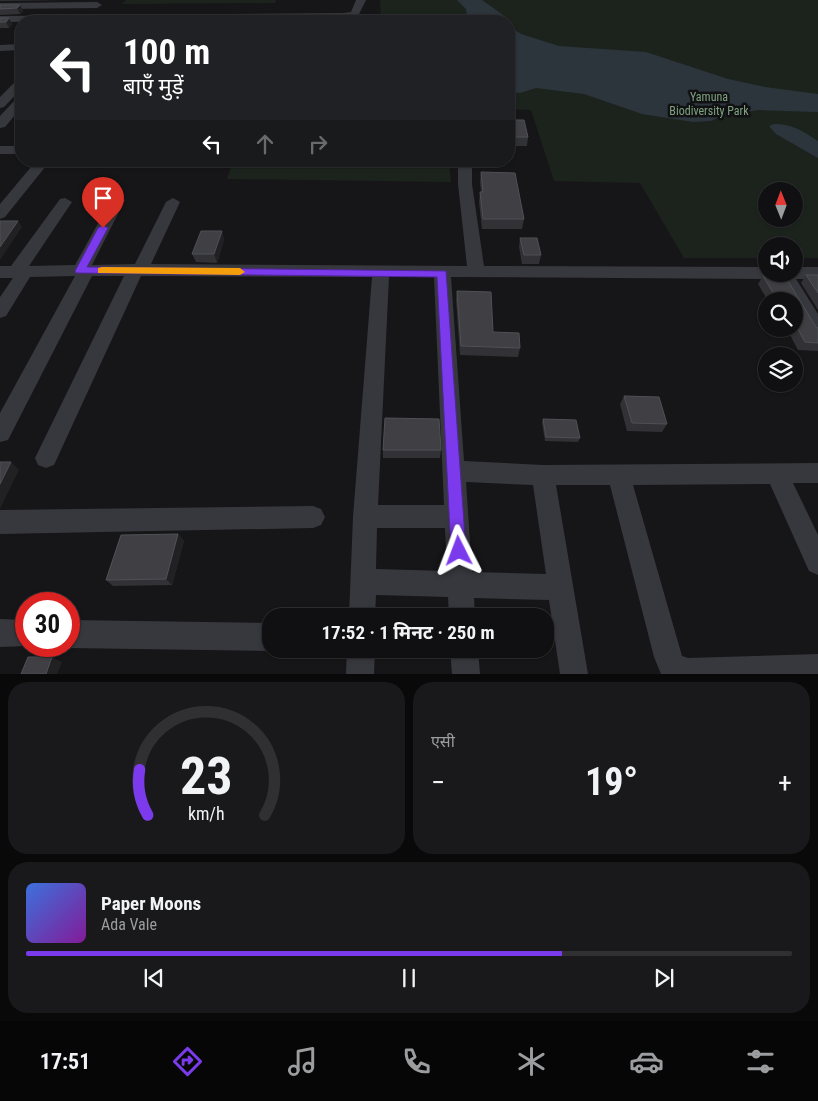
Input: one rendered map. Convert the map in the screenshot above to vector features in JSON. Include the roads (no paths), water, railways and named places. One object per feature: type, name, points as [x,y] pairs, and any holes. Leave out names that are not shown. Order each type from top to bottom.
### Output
[{"type":"street","points":[[194,15],[326,12],[352,15],[358,11],[361,0]]},
{"type":"street","points":[[21,15],[33,3]]},
{"type":"street","points":[[0,6],[33,3],[96,5]]},
{"type":"street","points":[[0,20],[15,19]]},
{"type":"street","points":[[0,48],[15,47]]},
{"type":"street","points":[[0,104],[15,88]]},
{"type":"street","points":[[0,124],[15,108]]},
{"type":"street","points":[[0,150],[15,149]]},
{"type":"street","points":[[0,214],[6,198],[37,167]]},
{"type":"street","points":[[465,167],[465,184],[476,273]]},
{"type":"street","points":[[0,432],[118,200]]},
{"type":"street","points":[[0,311],[14,272],[64,202]]},
{"type":"street","points":[[46,458],[137,271],[173,202]]},
{"type":"street","points":[[14,272],[758,274]]},
{"type":"street","points":[[362,608],[381,273]]},
{"type":"street","points":[[442,273],[462,608]]},
{"type":"street","points":[[803,273],[818,273]]},
{"type":"street","points":[[789,282],[818,329]]},
{"type":"street","points":[[454,471],[543,475],[818,473]]},
{"type":"street","points":[[776,473],[818,562]]},
{"type":"street","points":[[619,474],[668,657],[673,667],[688,672],[818,668]]},
{"type":"street","points":[[543,475],[574,674]]},
{"type":"street","points":[[366,516],[457,516]]},
{"type":"street","points":[[0,522],[313,517]]},
{"type":"street","points":[[363,582],[461,586],[561,587]]},
{"type":"street","points":[[0,633],[15,633]]},
{"type":"street","points":[[80,634],[262,637]]},
{"type":"street","points":[[360,674],[361,658]]},
{"type":"street","points":[[465,658],[466,674]]},
{"type":"park label","name":"Yamuna Biodiversity Park","points":[[709,104]]}]
